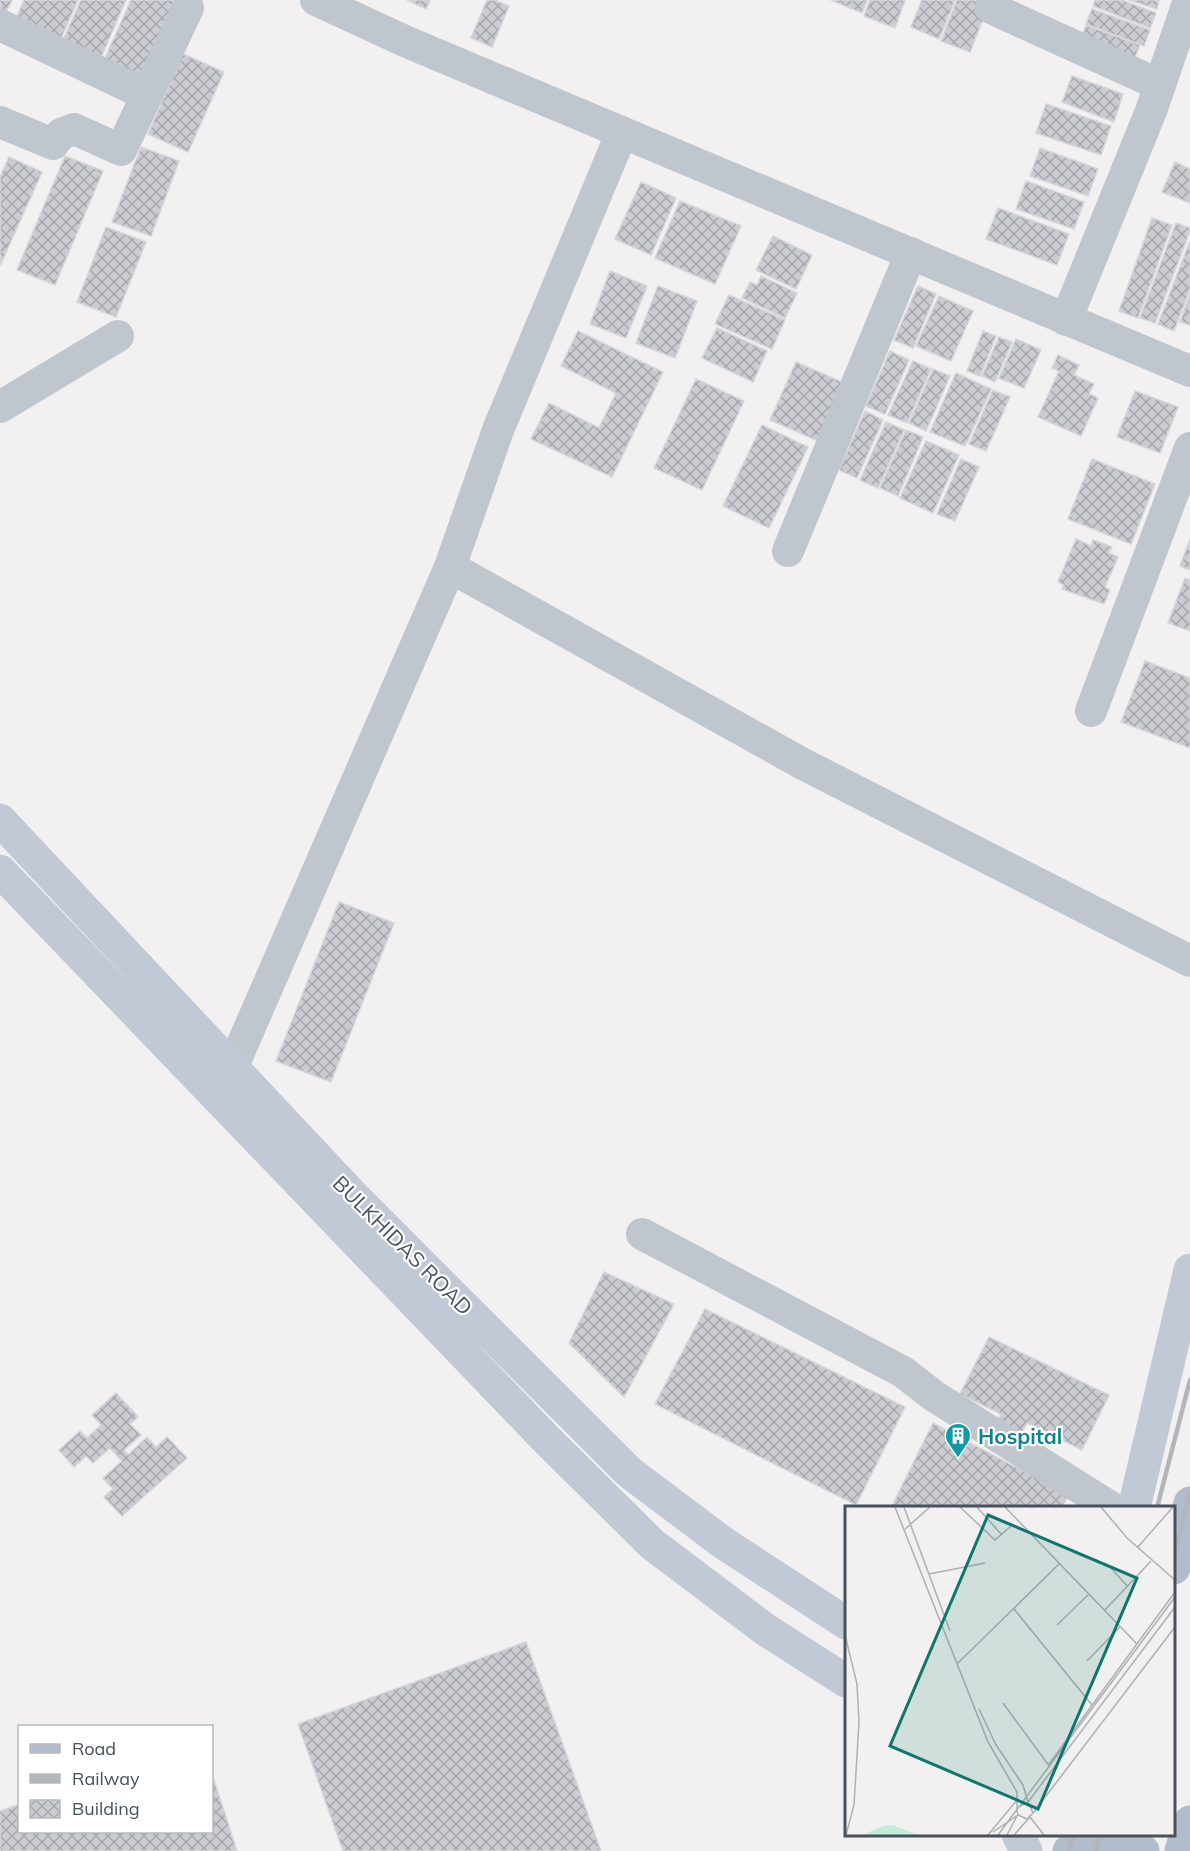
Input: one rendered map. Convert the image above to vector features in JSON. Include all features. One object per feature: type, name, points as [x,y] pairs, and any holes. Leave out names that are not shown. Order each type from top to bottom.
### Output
[{"type":"main road","name":"BULKHIDAS ROAD","points":[[0,820],[356,1199],[629,1472],[722,1542],[845,1622]]},
{"type":"main road","points":[[0,871],[545,1438],[652,1544],[766,1630],[845,1680]]},
{"type":"main road","points":[[1134,1506],[1190,1270]]},
{"type":"main road","points":[[1175,1554],[1190,1503]]},
{"type":"main road","points":[[1181,1851],[1190,1822]]},
{"type":"main road","points":[[1069,1851],[1077,1844],[1101,1836],[1125,1841],[1143,1851]]},
{"type":"street","points":[[316,0],[407,42],[1190,371]]},
{"type":"street","points":[[1066,320],[1160,85],[1189,0]]},
{"type":"street","points":[[0,122],[53,144],[61,134],[74,129],[121,150],[188,8]]},
{"type":"street","points":[[991,8],[1160,85]]},
{"type":"street","points":[[0,25],[147,95]]},
{"type":"street","points":[[219,1100],[450,567],[498,430],[622,132]]},
{"type":"street","points":[[788,551],[911,253]]},
{"type":"street","points":[[0,407],[118,336]]},
{"type":"street","points":[[1091,711],[1190,448]]},
{"type":"street","points":[[450,567],[803,764],[1190,961]]},
{"type":"street","points":[[642,1234],[903,1372],[934,1396],[1109,1506]]},
{"type":"building","points":[[0,0],[12,0],[6,12],[0,10]]},
{"type":"building","points":[[24,0],[78,0],[58,45],[13,25]]},
{"type":"building","points":[[81,0],[126,0],[99,62],[61,45]]},
{"type":"building","points":[[131,0],[185,0],[147,85],[102,65]]},
{"type":"building","points":[[407,0],[430,0],[426,9]]},
{"type":"building","points":[[487,0],[495,0],[509,6],[492,47],[471,38]]},
{"type":"building","points":[[831,0],[867,0],[862,13]]},
{"type":"building","points":[[870,0],[905,0],[895,28],[864,16]]},
{"type":"building","points":[[922,0],[955,0],[939,39],[911,27]]},
{"type":"building","points":[[957,0],[979,0],[989,4],[970,52],[941,41]]},
{"type":"building","points":[[1095,0],[1122,0],[1156,13],[1150,28],[1093,6]]},
{"type":"building","points":[[1129,0],[1159,0],[1157,9]]},
{"type":"building","points":[[1092,9],[1150,30],[1144,46],[1086,24]]},
{"type":"building","points":[[1086,25],[1140,45],[1133,62],[1080,42]]},
{"type":"building","points":[[183,54],[224,72],[188,152],[148,134]]},
{"type":"building","points":[[1072,76],[1123,94],[1114,122],[1062,102]]},
{"type":"building","points":[[1046,104],[1111,126],[1101,155],[1036,133]]},
{"type":"building","points":[[141,147],[179,161],[151,236],[112,222]]},
{"type":"building","points":[[1040,148],[1098,169],[1088,196],[1030,176]]},
{"type":"building","points":[[65,156],[103,171],[55,285],[17,270]]},
{"type":"building","points":[[9,157],[42,172],[0,266],[0,177]]},
{"type":"building","points":[[1175,162],[1190,169],[1190,203],[1162,192]]},
{"type":"building","points":[[1026,181],[1084,202],[1074,229],[1016,209]]},
{"type":"building","points":[[641,182],[676,198],[651,255],[615,239]]},
{"type":"building","points":[[680,201],[741,226],[715,284],[655,258]]},
{"type":"building","points":[[998,208],[1069,234],[1057,265],[986,239]]},
{"type":"building","points":[[1152,218],[1172,225],[1138,318],[1119,311]]},
{"type":"building","points":[[1176,223],[1190,228],[1190,231],[1155,323],[1140,318]]},
{"type":"building","points":[[106,227],[146,242],[116,317],[77,302]]},
{"type":"building","points":[[773,236],[812,255],[796,289],[756,270]]},
{"type":"building","points":[[1190,241],[1190,289],[1174,331],[1158,324]]},
{"type":"building","points":[[610,271],[647,286],[626,338],[590,324]]},
{"type":"building","points":[[761,276],[797,293],[785,318],[742,298],[750,282],[757,285]]},
{"type":"building","points":[[658,286],[697,301],[675,358],[636,343]]},
{"type":"building","points":[[918,286],[936,294],[913,348],[894,340]]},
{"type":"building","points":[[1190,294],[1190,325],[1180,322]]},
{"type":"building","points":[[729,295],[785,320],[772,349],[715,324]]},
{"type":"building","points":[[939,296],[973,311],[951,361],[916,346]]},
{"type":"building","points":[[717,328],[767,351],[753,382],[702,358]]},
{"type":"building","points":[[578,331],[663,372],[612,477],[531,439],[549,403],[599,428],[616,393],[561,366]]},
{"type":"building","points":[[983,331],[996,336],[980,376],[967,371]]},
{"type":"building","points":[[999,337],[1012,342],[995,382],[982,376]]},
{"type":"building","points":[[1016,339],[1041,350],[1024,388],[999,378]]},
{"type":"building","points":[[890,351],[909,360],[885,414],[866,406]]},
{"type":"building","points":[[1058,355],[1079,365],[1074,375],[1094,384],[1089,394],[1098,398],[1081,436],[1038,417],[1059,371],[1052,368]]},
{"type":"building","points":[[913,361],[931,369],[907,423],[888,415]]},
{"type":"building","points":[[796,362],[851,386],[825,444],[770,420]]},
{"type":"building","points":[[933,369],[950,376],[926,431],[909,423]]},
{"type":"building","points":[[956,373],[991,389],[965,446],[930,432]]},
{"type":"building","points":[[696,379],[744,401],[702,490],[654,468]]},
{"type":"building","points":[[993,390],[1010,397],[986,451],[969,444]]},
{"type":"building","points":[[1135,391],[1178,407],[1160,453],[1117,437]]},
{"type":"building","points":[[865,411],[883,420],[857,478],[839,470]]},
{"type":"building","points":[[886,422],[904,430],[878,488],[860,480]]},
{"type":"building","points":[[762,425],[808,447],[769,528],[723,506]]},
{"type":"building","points":[[906,430],[923,437],[898,496],[880,488]]},
{"type":"building","points":[[926,441],[959,455],[933,513],[900,498]]},
{"type":"building","points":[[961,459],[979,467],[955,521],[937,514]]},
{"type":"building","points":[[1092,459],[1155,484],[1131,544],[1068,519]]},
{"type":"building","points":[[1076,539],[1091,546],[1093,540],[1112,547],[1109,553],[1118,557],[1105,587],[1110,590],[1104,604],[1062,589],[1064,585],[1058,582]]},
{"type":"building","points":[[1190,539],[1190,570],[1180,566]]},
{"type":"building","points":[[1185,578],[1190,580],[1190,631],[1168,623]]},
{"type":"building","points":[[1145,661],[1190,678],[1190,748],[1121,722]]},
{"type":"building","points":[[339,902],[394,923],[331,1082],[276,1061]]},
{"type":"building","points":[[604,1272],[674,1304],[624,1397],[569,1343]]},
{"type":"building","points":[[705,1309],[905,1407],[856,1505],[655,1404]]},
{"type":"building","points":[[989,1337],[1109,1395],[1082,1450],[1027,1423],[1021,1434],[997,1422],[1001,1414],[960,1394]]},
{"type":"building","points":[[116,1393],[138,1417],[130,1424],[141,1435],[124,1450],[128,1455],[147,1437],[156,1447],[167,1437],[187,1458],[122,1516],[104,1497],[113,1489],[103,1478],[122,1461],[110,1448],[93,1463],[86,1456],[74,1467],[59,1450],[80,1431],[87,1438],[101,1425],[92,1415]]},
{"type":"building","name":"Hospital","points":[[933,1423],[1068,1495],[1063,1506],[892,1506]]},
{"type":"building","points":[[526,1642],[601,1851],[343,1851],[298,1724]]},
{"type":"building","points":[[213,1777],[237,1851],[0,1851],[0,1811],[18,1805],[18,1833],[213,1833]]},
{"type":"railway","points":[[1158,1506],[1190,1380]]},
{"type":"railway","points":[[1175,1552],[1190,1493]]},
{"type":"railway","points":[[1069,1851],[1073,1836]]},
{"type":"railway","points":[[1096,1851],[1100,1836]]},
{"type":"place","name":"Hospital","points":[[958,1459]]}]
